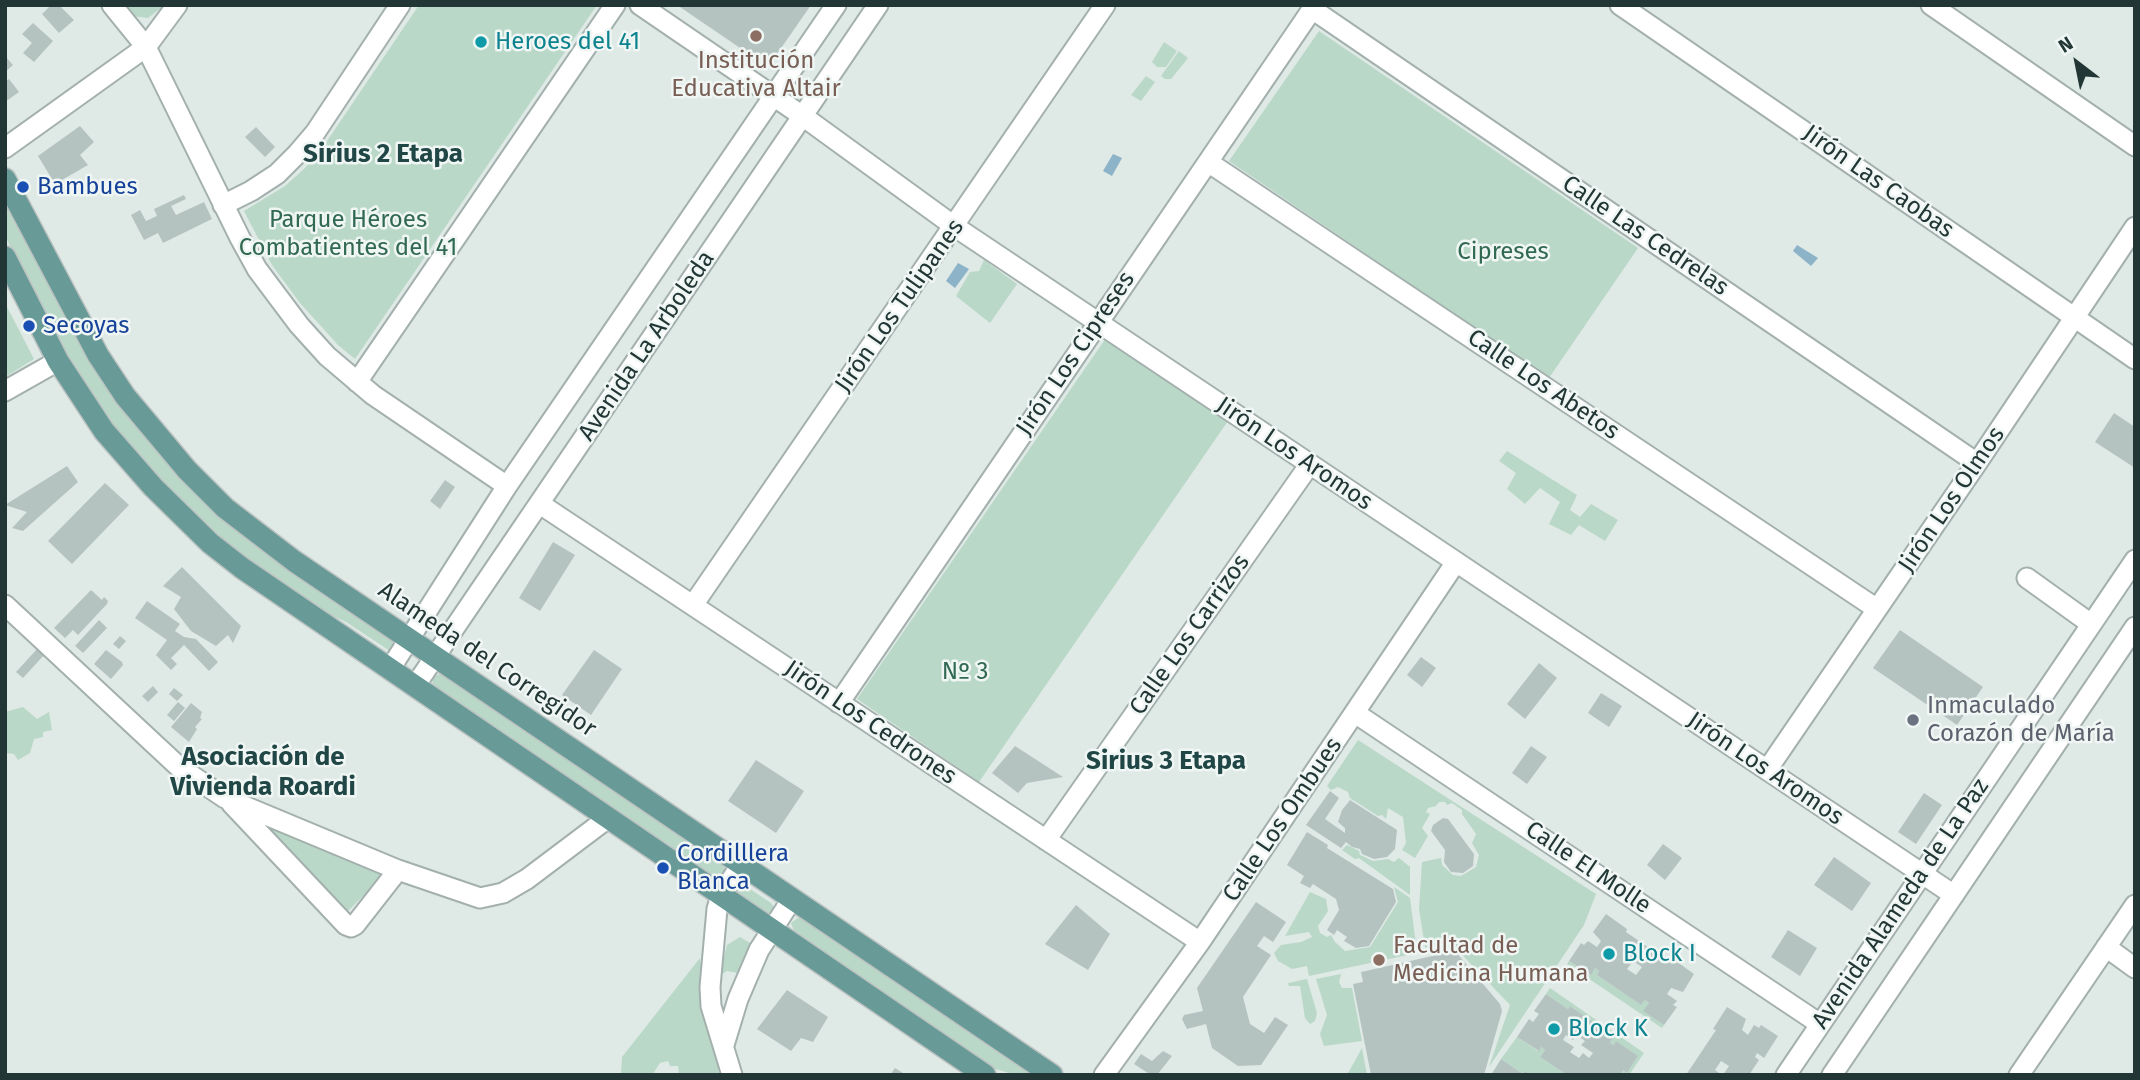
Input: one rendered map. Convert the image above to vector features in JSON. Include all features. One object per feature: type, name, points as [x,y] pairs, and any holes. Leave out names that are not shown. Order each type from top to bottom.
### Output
[{"type":"main road","name":"Alameda del Corregidor","points":[[5,179],[98,355],[125,396],[155,434],[225,508],[293,561],[1052,1075]]},
{"type":"main road","points":[[5,257],[58,361],[104,431],[179,514],[242,568],[985,1075]]},
{"type":"street","points":[[112,5],[146,47],[223,205],[257,269],[273,292],[327,356],[357,382],[507,486]]},
{"type":"street","points":[[5,148],[146,47],[177,5]]},
{"type":"street","points":[[223,205],[277,174],[297,154],[315,133],[400,5]]},
{"type":"street","points":[[357,382],[615,5]]},
{"type":"street","name":"Jirón Los Aromos","points":[[640,5],[804,117],[954,226],[1954,895]]},
{"type":"street","name":"Avenida La Arboleda","points":[[390,669],[507,486],[835,5]]},
{"type":"street","name":"Avenida La Arboleda","points":[[415,686],[878,5]]},
{"type":"street","name":"Jirón Los Tulipanes","points":[[693,606],[1105,5]]},
{"type":"street","name":"Jirón Las Caobas","points":[[1620,5],[2135,359]]},
{"type":"street","points":[[1931,5],[2135,146]]},
{"type":"street","name":"Jirón Los Cipreses","points":[[839,703],[1314,7]]},
{"type":"street","name":"Calle Las Cedrelas","points":[[1314,7],[1977,463]]},
{"type":"street","name":"Calle Los Abetos","points":[[1208,162],[1877,609]]},
{"type":"street","name":"Jirón Los Olmos","points":[[1767,770],[2135,228]]},
{"type":"street","points":[[5,391],[58,361]]},
{"type":"street","name":"Calle Los Carrizos","points":[[1046,840],[1310,464]]},
{"type":"street","name":"Jirón Los Cedrones","points":[[540,504],[1200,942]]},
{"type":"street","name":"Avenida Alameda de La Paz","points":[[1786,1075],[2135,560]]},
{"type":"street","name":"Calle Los Ombues","points":[[1104,1075],[1200,942],[1456,562]]},
{"type":"street","points":[[2026,578],[2091,624]]},
{"type":"street","points":[[5,605],[172,762],[225,798],[398,870],[480,898],[503,893],[527,879],[608,818]]},
{"type":"street","name":"Avenida Alameda de La Paz","points":[[1832,1075],[2135,627]]},
{"type":"street","name":"Calle El Molle","points":[[1355,713],[1820,1024]]},
{"type":"street","points":[[225,798],[346,925],[355,925],[398,870]]},
{"type":"street","points":[[732,1075],[711,1006],[710,987],[717,909],[721,895],[741,865]]},
{"type":"street","points":[[724,1045],[758,950],[792,900]]},
{"type":"street","points":[[2019,1075],[2135,905]]},
{"type":"street","points":[[2106,947],[2135,968]]},
{"type":"green space","points":[[123,5],[165,5],[148,18],[132,16]]},
{"type":"green space","name":"Parque Héroes Combatientes del 41","points":[[419,5],[597,5],[355,359],[338,345],[300,303],[272,265],[244,211],[285,186],[305,168],[325,144]]},
{"type":"green space","name":"Cipreses","points":[[1319,31],[1638,248],[1549,378],[1229,161]]},
{"type":"green space","points":[[1164,42],[1177,51],[1166,67],[1157,67],[1152,62]]},
{"type":"green space","points":[[1179,51],[1188,58],[1171,79],[1165,79],[1161,76]]},
{"type":"green space","points":[[1146,76],[1155,82],[1141,101],[1131,95]]},
{"type":"green space","points":[[5,198],[122,409],[153,447],[186,483],[397,642],[390,651],[346,622],[324,612],[225,543],[187,509],[119,436],[66,356],[5,236]]},
{"type":"green space","points":[[984,260],[1017,284],[990,323],[956,296],[970,272],[979,271]]},
{"type":"green space","points":[[5,303],[34,359],[5,377]]},
{"type":"green space","name":"Nº 3","points":[[1106,338],[1228,421],[979,782],[857,699]]},
{"type":"green space","points":[[1507,451],[1577,495],[1570,510],[1580,517],[1591,504],[1618,520],[1605,541],[1579,525],[1571,535],[1549,524],[1560,502],[1540,488],[1525,504],[1507,489],[1516,473],[1499,461]]},
{"type":"green space","points":[[442,673],[720,862],[725,869],[724,874],[720,877],[710,876],[432,687],[433,677]]},
{"type":"green space","points":[[23,707],[37,719],[49,712],[52,730],[43,732],[43,737],[34,739],[30,753],[18,760],[14,754],[5,753],[5,712]]},
{"type":"green space","points":[[1358,740],[1596,894],[1584,925],[1489,1067],[1510,1005],[1449,941],[1426,953],[1419,909],[1422,862],[1441,858],[1442,865],[1453,875],[1461,876],[1476,867],[1479,855],[1472,843],[1476,834],[1462,810],[1452,803],[1447,805],[1445,802],[1439,802],[1426,812],[1430,814],[1422,828],[1428,836],[1415,858],[1402,850],[1406,843],[1403,817],[1388,808],[1386,819],[1382,815],[1378,816],[1350,798],[1348,792],[1338,787],[1331,790],[1327,786]]},
{"type":"green space","points":[[259,821],[386,873],[344,915]]},
{"type":"green space","points":[[1347,845],[1373,861],[1388,859],[1394,862],[1399,858],[1410,867],[1410,895],[1359,858],[1355,859],[1342,850]]},
{"type":"green space","points":[[742,886],[771,903],[773,912],[768,915],[737,894]]},
{"type":"green space","points":[[1394,887],[1410,898],[1417,953],[1309,976],[1307,966],[1292,969],[1278,961],[1274,953],[1281,945],[1312,937],[1309,932],[1285,936],[1310,892],[1326,899],[1328,911],[1318,926],[1320,933],[1327,937],[1331,935],[1345,951],[1370,947],[1398,902]]},
{"type":"green space","points":[[799,917],[1033,1075],[1016,1075],[992,1068],[795,933],[791,923]]},
{"type":"green space","points":[[740,937],[755,949],[744,974],[727,971],[719,976],[727,945]]},
{"type":"green space","points":[[700,958],[702,973],[709,990],[719,1075],[679,1075],[678,1066],[670,1066],[668,1061],[660,1063],[652,1075],[621,1075],[622,1057]]},
{"type":"green space","points":[[1569,961],[1590,975],[1595,968],[1599,971],[1597,975],[1641,1005],[1645,1000],[1649,1003],[1644,1011],[1664,1025],[1662,1028],[1567,964]]},
{"type":"green space","points":[[1341,974],[1339,982],[1342,988],[1352,988],[1362,1041],[1324,1046],[1320,1034],[1327,1015],[1316,979]]},
{"type":"green space","points":[[1307,979],[1317,1013],[1315,1021],[1310,1024],[1305,1018],[1300,986],[1289,986],[1288,983]]},
{"type":"green space","points":[[1550,988],[1644,1053],[1629,1075],[1620,1075],[1623,1070],[1627,1073],[1638,1056],[1617,1042],[1614,1045],[1610,1043],[1614,1036],[1570,1006],[1568,1009],[1546,994]]},
{"type":"green space","points":[[1517,1037],[1538,1051],[1541,1047],[1545,1050],[1540,1057],[1567,1075],[1531,1075],[1525,1071],[1523,1074],[1501,1059]]},
{"type":"green space","points":[[1362,1048],[1367,1075],[1347,1075]]},
{"type":"water","points":[[1113,154],[1122,158],[1112,176],[1103,171]]},
{"type":"water","points":[[1797,245],[1818,258],[1811,266],[1793,251]]},
{"type":"water","points":[[958,263],[969,269],[955,288],[946,281]]},
{"type":"building","points":[[51,5],[59,5],[74,20],[59,33],[42,14]]},
{"type":"building","name":"Institución Educativa Altair","points":[[677,5],[811,5],[768,67]]},
{"type":"building","points":[[33,23],[53,41],[34,62],[23,53],[32,43],[22,34]]},
{"type":"building","points":[[5,56],[13,65],[5,72]]},
{"type":"building","points":[[9,79],[19,92],[5,102],[5,82]]},
{"type":"building","points":[[80,126],[94,142],[80,155],[88,165],[55,184],[38,156]]},
{"type":"building","points":[[256,127],[275,147],[265,157],[245,137]]},
{"type":"building","points":[[184,195],[186,199],[171,206],[176,215],[204,202],[212,219],[163,243],[158,233],[144,240],[131,215],[140,210],[146,221],[157,216],[154,209]]},
{"type":"building","points":[[2114,413],[2135,427],[2135,468],[2095,442]]},
{"type":"building","points":[[67,466],[78,482],[23,531],[12,528],[27,512],[5,505]]},
{"type":"building","points":[[445,480],[455,487],[440,509],[430,501]]},
{"type":"building","points":[[105,483],[129,505],[72,564],[48,541]]},
{"type":"building","points":[[553,542],[575,555],[540,611],[519,598]]},
{"type":"building","points":[[182,567],[241,626],[233,643],[228,635],[216,646],[191,631],[174,609],[181,597],[163,586]]},
{"type":"building","points":[[91,590],[102,600],[104,597],[108,601],[107,604],[78,635],[73,630],[65,638],[54,628]]},
{"type":"building","points":[[147,601],[180,624],[175,631],[184,637],[196,639],[218,662],[209,671],[184,645],[171,658],[177,664],[171,670],[156,655],[167,640],[135,618]]},
{"type":"building","points":[[99,620],[107,628],[83,653],[75,646]]},
{"type":"building","points":[[1900,630],[1983,687],[1957,725],[1873,668]]},
{"type":"building","points":[[120,636],[126,641],[119,649],[113,644]]},
{"type":"building","points":[[38,648],[45,654],[23,678],[16,672]]},
{"type":"building","points":[[106,650],[123,665],[111,679],[94,664]]},
{"type":"building","points":[[594,650],[622,669],[591,715],[562,695]]},
{"type":"building","points":[[1421,657],[1436,668],[1422,687],[1407,675]]},
{"type":"building","points":[[1539,663],[1557,678],[1525,719],[1507,704]]},
{"type":"building","points":[[153,686],[158,692],[148,702],[142,696]]},
{"type":"building","points":[[174,688],[183,695],[177,701],[169,694]]},
{"type":"building","points":[[1601,693],[1622,706],[1609,727],[1588,713]]},
{"type":"building","points":[[178,702],[185,708],[174,721],[167,715]]},
{"type":"building","points":[[191,703],[202,712],[202,719],[195,727],[197,729],[189,742],[171,727]]},
{"type":"building","points":[[1015,746],[1063,777],[1027,783],[1018,793],[992,773]]},
{"type":"building","points":[[1531,746],[1547,757],[1527,784],[1512,773]]},
{"type":"building","points":[[756,760],[804,791],[776,833],[728,801]]},
{"type":"building","points":[[1330,791],[1339,798],[1325,819],[1345,833],[1345,828],[1338,822],[1342,810],[1350,800],[1397,830],[1395,849],[1387,857],[1374,859],[1346,842],[1341,848],[1306,825]]},
{"type":"building","points":[[1924,793],[1942,805],[1916,844],[1898,832]]},
{"type":"building","points":[[1443,818],[1448,819],[1474,854],[1473,866],[1463,873],[1451,872],[1444,862],[1445,850],[1431,831],[1433,825]]},
{"type":"building","points":[[1307,832],[1328,845],[1327,848],[1393,889],[1396,902],[1369,946],[1356,948],[1344,941],[1347,937],[1337,930],[1334,935],[1327,930],[1339,910],[1336,899],[1313,884],[1310,888],[1300,883],[1304,876],[1287,865]]},
{"type":"building","points":[[1663,844],[1682,858],[1665,880],[1647,865]]},
{"type":"building","points":[[1834,857],[1871,883],[1852,911],[1814,885]]},
{"type":"building","points":[[1256,902],[1286,922],[1273,942],[1264,936],[1257,946],[1271,955],[1243,997],[1250,1024],[1264,1033],[1275,1017],[1288,1025],[1261,1065],[1238,1066],[1212,1048],[1206,1024],[1187,1029],[1182,1019],[1184,1015],[1203,1011],[1197,988]]},
{"type":"building","points":[[1076,905],[1110,934],[1088,970],[1045,944]]},
{"type":"building","points":[[1606,914],[1627,929],[1626,932],[1671,963],[1673,959],[1694,974],[1683,992],[1671,988],[1667,994],[1677,1001],[1673,1005],[1677,1007],[1664,1025],[1643,1011],[1649,1003],[1645,1000],[1641,1005],[1597,975],[1599,971],[1595,968],[1591,975],[1569,961],[1581,943],[1584,945],[1588,941],[1597,947],[1601,941],[1593,932]],"holes":[[[1633,961],[1642,967],[1636,975],[1627,969]]]},
{"type":"building","points":[[1788,930],[1817,948],[1800,976],[1771,957]]},
{"type":"building","points":[[1455,951],[1500,1004],[1502,1011],[1484,1075],[1371,1075],[1353,984],[1363,982],[1361,972]]},
{"type":"building","points":[[787,990],[828,1017],[813,1042],[801,1038],[791,1051],[757,1029]]},
{"type":"building","points":[[1546,994],[1568,1009],[1570,1006],[1614,1036],[1610,1043],[1614,1045],[1616,1041],[1638,1056],[1627,1073],[1623,1070],[1620,1075],[1567,1075],[1540,1057],[1545,1050],[1541,1047],[1539,1051],[1517,1037],[1529,1019],[1533,1022],[1539,1014],[1534,1011]],"holes":[[[1566,1035],[1573,1040],[1577,1035],[1585,1041],[1581,1045],[1593,1053],[1589,1058],[1583,1053],[1579,1058],[1570,1052],[1574,1047],[1563,1040]]]},
{"type":"building","points":[[1727,1007],[1746,1019],[1742,1030],[1748,1035],[1754,1025],[1759,1028],[1761,1025],[1778,1036],[1764,1058],[1757,1053],[1755,1057],[1759,1060],[1749,1075],[1723,1075],[1729,1066],[1721,1061],[1715,1070],[1722,1075],[1686,1075],[1716,1030],[1713,1029]]},
{"type":"building","points":[[1163,1051],[1172,1056],[1157,1075],[1151,1075],[1134,1064],[1141,1054],[1152,1061]]},
{"type":"building","points":[[1501,1059],[1523,1074],[1525,1071],[1531,1075],[1491,1075]]},
{"type":"building","points":[[895,1068],[906,1075],[890,1075]]},
{"type":"place","name":"Institución Educativa Altair","points":[[756,36]]},
{"type":"place","name":"Heroes del 41","points":[[481,42]]},
{"type":"place","name":"Bambues","points":[[23,187]]},
{"type":"place","name":"Secoyas","points":[[29,326]]},
{"type":"place","name":"Inmaculado Corazón de María","points":[[1913,720]]},
{"type":"place","name":"Cordilllera Blanca","points":[[663,868]]},
{"type":"place","name":"Block I","points":[[1609,954]]},
{"type":"place","name":"Facultad de Medicina Humana","points":[[1379,960]]},
{"type":"place","name":"Block K","points":[[1554,1029]]},
{"type":"district","name":"Sirius 2 Etapa","points":[[383,155]]},
{"type":"district","name":"Sirius 3 Etapa","points":[[1166,762]]},
{"type":"district","name":"Asociación de Vivienda Roardi","points":[[263,773]]}]
